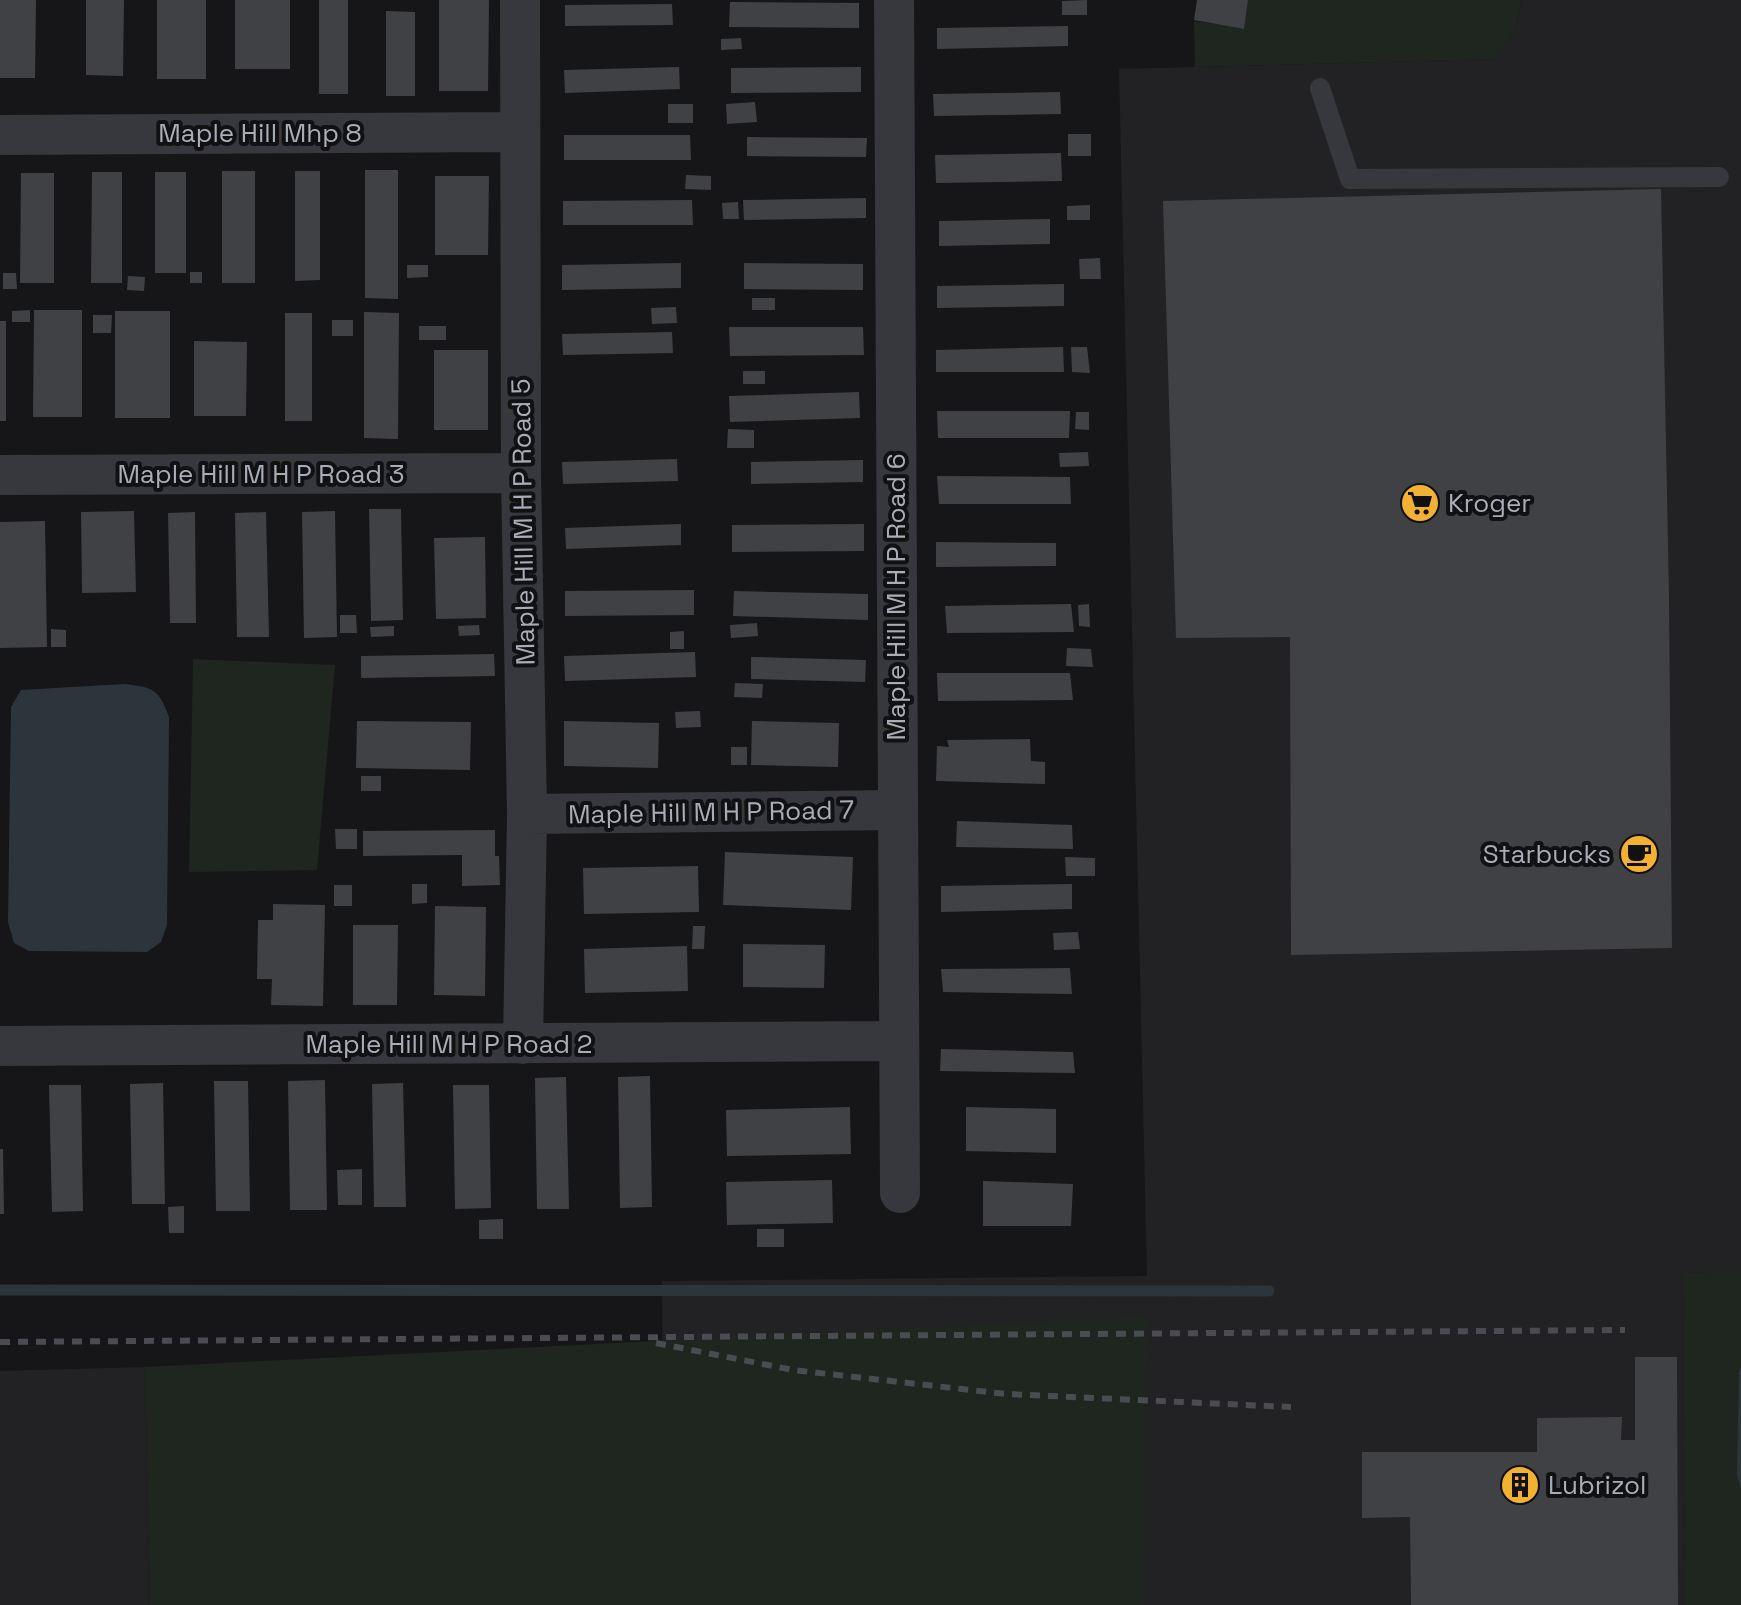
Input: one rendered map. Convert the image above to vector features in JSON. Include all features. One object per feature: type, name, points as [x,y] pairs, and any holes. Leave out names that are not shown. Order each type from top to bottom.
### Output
[{"type":"street","name":"Maple Hill M H P Road 5","points":[[520,0],[521,473],[527,814],[523,1044]]},
{"type":"street","name":"Maple Hill M H P Road 6","points":[[894,0],[900,1193]]},
{"type":"street","name":"Maple Hill Mhp 8","points":[[0,135],[520,132]]},
{"type":"street","name":"Maple Hill M H P Road 3","points":[[0,475],[521,473]]},
{"type":"street","name":"Maple Hill M H P Road 7","points":[[527,814],[896,810]]},
{"type":"street","name":"Maple Hill M H P Road 2","points":[[0,1046],[897,1041]]},
{"type":"lane","points":[[1320,88],[1350,179],[1719,177]]},
{"type":"shaded area","points":[[1248,0],[1522,0],[1515,30],[1494,59],[1195,67],[1194,21],[1244,28]]},
{"type":"shaded area","points":[[1522,0],[1741,0],[1741,1272],[1683,1273],[1685,1605],[664,1605],[662,1281],[1147,1276],[1119,69],[1493,59],[1515,30]]},
{"type":"shaded area","points":[[193,659],[335,665],[317,870],[189,872]]},
{"type":"shaded area","points":[[124,684],[154,691],[162,700],[169,717],[167,925],[161,942],[147,952],[29,951],[14,943],[8,922],[11,707],[21,690]]},
{"type":"shaded area","points":[[1741,1271],[1741,1605],[1685,1605],[1683,1273]]},
{"type":"shaded area","points":[[1147,1316],[1143,1605],[150,1605],[145,1367]]},
{"type":"shaded area","points":[[145,1367],[150,1605],[0,1605],[0,1371]]},
{"type":"shaded area","points":[[1741,1368],[1741,1489],[1737,1475]]},
{"type":"building","points":[[0,0],[36,0],[35,78],[0,78]]},
{"type":"building","points":[[86,0],[124,0],[123,76],[86,75]]},
{"type":"building","points":[[157,0],[206,0],[206,79],[157,79]]},
{"type":"building","points":[[235,0],[290,0],[290,69],[235,69]]},
{"type":"building","points":[[319,0],[348,0],[348,94],[319,94]]},
{"type":"building","points":[[439,0],[489,0],[488,91],[439,91]]},
{"type":"building","points":[[1087,0],[1087,15],[1062,15],[1062,1]]},
{"type":"building","points":[[1197,0],[1248,0],[1244,29],[1194,20]]},
{"type":"building","points":[[730,2],[859,3],[859,28],[729,27]]},
{"type":"building","points":[[672,4],[673,25],[565,26],[565,5]]},
{"type":"building","points":[[386,11],[415,12],[415,96],[386,96]]},
{"type":"building","points":[[1068,26],[1068,46],[937,49],[937,28]]},
{"type":"building","points":[[741,38],[742,49],[721,50],[721,39]]},
{"type":"building","points":[[679,67],[680,89],[565,93],[564,70]]},
{"type":"building","points":[[861,67],[861,92],[731,93],[731,68]]},
{"type":"building","points":[[1060,92],[1061,114],[934,116],[933,94]]},
{"type":"building","points":[[755,102],[757,122],[727,124],[726,104]]},
{"type":"building","points":[[668,104],[693,104],[693,123],[668,123]]},
{"type":"building","points":[[1068,134],[1091,134],[1091,156],[1068,156]]},
{"type":"building","points":[[564,135],[690,135],[691,160],[564,160]]},
{"type":"building","points":[[747,137],[867,138],[866,157],[747,156]]},
{"type":"building","points":[[1061,153],[1062,181],[936,183],[935,155]]},
{"type":"building","points":[[365,170],[398,170],[398,299],[365,298]]},
{"type":"building","points":[[222,171],[255,171],[255,283],[222,283]]},
{"type":"building","points":[[295,171],[320,171],[320,280],[295,281]]},
{"type":"building","points":[[92,172],[122,172],[122,283],[91,283]]},
{"type":"building","points":[[155,172],[186,172],[186,273],[155,273]]},
{"type":"building","points":[[21,173],[54,173],[54,283],[20,283]]},
{"type":"building","points":[[686,175],[711,176],[711,190],[685,189]]},
{"type":"building","points":[[435,176],[489,176],[488,255],[435,255]]},
{"type":"building","name":"Kroger","points":[[1661,189],[1672,948],[1291,955],[1290,637],[1176,638],[1163,201]]},
{"type":"building","points":[[866,198],[866,218],[744,220],[743,200]]},
{"type":"building","points":[[692,200],[693,225],[563,225],[563,201]]},
{"type":"building","points":[[738,202],[739,219],[723,219],[722,203]]},
{"type":"building","points":[[1090,205],[1090,220],[1067,220],[1067,206]]},
{"type":"building","points":[[1050,219],[1050,244],[939,246],[939,221]]},
{"type":"building","points":[[1100,258],[1101,279],[1080,279],[1079,259]]},
{"type":"building","points":[[681,263],[681,288],[562,290],[562,265]]},
{"type":"building","points":[[744,263],[863,264],[863,290],[744,289]]},
{"type":"building","points":[[407,265],[428,265],[428,277],[407,278]]},
{"type":"building","points":[[190,272],[202,272],[202,283],[190,283]]},
{"type":"building","points":[[3,273],[16,273],[17,289],[3,289]]},
{"type":"building","points":[[128,276],[145,277],[144,291],[127,290]]},
{"type":"building","points":[[1064,284],[1064,306],[937,308],[937,286]]},
{"type":"building","points":[[752,298],[775,298],[775,310],[752,310]]},
{"type":"building","points":[[676,307],[677,323],[652,324],[651,308]]},
{"type":"building","points":[[30,310],[30,322],[12,322],[12,311]]},
{"type":"building","points":[[34,310],[82,310],[82,417],[33,417]]},
{"type":"building","points":[[115,311],[170,311],[170,418],[115,418]]},
{"type":"building","points":[[364,312],[399,313],[398,439],[364,438]]},
{"type":"building","points":[[285,313],[312,313],[312,421],[285,421]]},
{"type":"building","points":[[93,315],[112,315],[111,333],[93,333]]},
{"type":"building","points":[[332,320],[353,320],[353,336],[332,336]]},
{"type":"building","points":[[0,321],[6,321],[6,421],[0,421]]},
{"type":"building","points":[[419,326],[446,326],[446,340],[419,340]]},
{"type":"building","points":[[729,327],[863,327],[864,355],[730,356]]},
{"type":"building","points":[[672,332],[673,353],[563,355],[562,334]]},
{"type":"building","points":[[194,341],[247,342],[246,416],[194,416]]},
{"type":"building","points":[[1063,347],[1064,372],[936,372],[936,350]]},
{"type":"building","points":[[1071,347],[1087,347],[1090,373],[1072,372]]},
{"type":"building","points":[[434,350],[488,350],[488,430],[434,430]]},
{"type":"building","points":[[743,371],[765,371],[765,384],[743,384]]},
{"type":"building","points":[[859,392],[860,418],[730,422],[729,396]]},
{"type":"building","points":[[937,411],[1070,411],[1069,438],[938,438]]},
{"type":"building","points":[[1076,412],[1089,412],[1089,430],[1075,429]]},
{"type":"building","points":[[728,429],[754,430],[754,448],[727,448]]},
{"type":"building","points":[[1088,452],[1089,466],[1060,467],[1059,453]]},
{"type":"building","points":[[677,459],[678,481],[563,484],[562,462]]},
{"type":"building","points":[[863,460],[863,482],[751,484],[751,462]]},
{"type":"building","points":[[937,476],[1070,477],[1071,504],[939,504]]},
{"type":"building","points":[[369,509],[401,509],[403,620],[371,621]]},
{"type":"building","points":[[134,511],[136,592],[82,593],[81,512]]},
{"type":"building","points":[[335,511],[337,637],[304,638],[302,512]]},
{"type":"building","points":[[195,512],[196,623],[170,623],[168,513]]},
{"type":"building","points":[[266,512],[269,637],[237,637],[235,513]]},
{"type":"building","points":[[45,521],[47,647],[0,648],[0,522]]},
{"type":"building","points":[[681,524],[681,545],[566,549],[565,528]]},
{"type":"building","points":[[864,524],[864,551],[732,552],[732,525]]},
{"type":"building","points":[[485,537],[486,618],[436,619],[434,538]]},
{"type":"building","points":[[936,542],[1056,543],[1056,566],[936,567]]},
{"type":"building","points":[[694,590],[694,615],[565,616],[565,591]]},
{"type":"building","points":[[734,591],[868,594],[868,620],[733,616]]},
{"type":"building","points":[[1071,604],[1074,632],[947,633],[945,606]]},
{"type":"building","points":[[1089,604],[1090,627],[1079,626],[1078,605]]},
{"type":"building","points":[[340,615],[356,615],[357,633],[340,633]]},
{"type":"building","points":[[757,623],[758,636],[731,638],[730,625]]},
{"type":"building","points":[[479,625],[480,635],[459,636],[458,626]]},
{"type":"building","points":[[394,626],[394,636],[371,637],[370,627]]},
{"type":"building","points":[[51,629],[66,630],[66,647],[51,647]]},
{"type":"building","points":[[684,631],[684,649],[670,649],[670,632]]},
{"type":"building","points":[[1067,648],[1091,649],[1093,667],[1066,666]]},
{"type":"building","points":[[695,652],[696,677],[565,681],[564,656]]},
{"type":"building","points":[[494,654],[495,676],[361,678],[361,656]]},
{"type":"building","points":[[751,657],[866,660],[865,682],[751,679]]},
{"type":"building","points":[[937,673],[1070,673],[1073,700],[938,701]]},
{"type":"building","points":[[735,683],[763,684],[762,698],[734,697]]},
{"type":"building","points":[[700,711],[701,727],[676,728],[675,712]]},
{"type":"building","points":[[357,721],[471,722],[470,770],[356,768]]},
{"type":"building","points":[[564,721],[659,723],[658,768],[564,766]]},
{"type":"building","points":[[752,721],[839,723],[838,767],[751,765]]},
{"type":"building","points":[[1030,739],[1031,761],[1045,762],[1045,784],[936,781],[937,746],[949,747],[947,740]]},
{"type":"building","points":[[731,747],[747,747],[747,765],[731,765]]},
{"type":"building","points":[[361,776],[381,776],[381,791],[361,791]]},
{"type":"building","points":[[957,821],[1072,825],[1073,849],[956,847]]},
{"type":"building","points":[[335,829],[357,829],[357,849],[336,849]]},
{"type":"building","points":[[495,830],[500,885],[462,886],[462,855],[363,856],[363,831]]},
{"type":"building","points":[[725,852],[853,857],[851,910],[723,905]]},
{"type":"building","points":[[1065,857],[1095,858],[1095,876],[1066,876]]},
{"type":"building","points":[[698,866],[699,912],[584,914],[583,868]]},
{"type":"building","points":[[412,884],[427,884],[427,903],[412,904]]},
{"type":"building","points":[[1072,884],[1072,909],[941,912],[941,886]]},
{"type":"building","points":[[334,885],[352,885],[352,906],[334,906]]},
{"type":"building","points":[[273,904],[325,905],[323,1006],[271,1005],[272,979],[257,979],[258,920],[273,920]]},
{"type":"building","points":[[435,906],[486,907],[485,996],[434,995]]},
{"type":"building","points":[[353,925],[398,925],[397,1005],[353,1005]]},
{"type":"building","points":[[693,926],[705,926],[704,949],[692,949]]},
{"type":"building","points":[[1078,932],[1080,949],[1054,950],[1053,933]]},
{"type":"building","points":[[743,944],[825,945],[824,988],[743,987]]},
{"type":"building","points":[[687,946],[688,991],[585,993],[584,949]]},
{"type":"building","points":[[1070,968],[1072,994],[943,992],[941,969]]},
{"type":"building","points":[[941,1049],[1073,1052],[1075,1073],[940,1071]]},
{"type":"building","points":[[650,1076],[652,1207],[620,1208],[618,1077]]},
{"type":"building","points":[[566,1077],[569,1209],[537,1209],[535,1078]]},
{"type":"building","points":[[325,1080],[327,1210],[290,1210],[288,1081]]},
{"type":"building","points":[[214,1081],[248,1081],[250,1211],[216,1211]]},
{"type":"building","points":[[163,1083],[165,1204],[132,1204],[130,1084]]},
{"type":"building","points":[[403,1083],[406,1207],[374,1207],[372,1084]]},
{"type":"building","points":[[49,1085],[81,1085],[83,1211],[52,1212]]},
{"type":"building","points":[[453,1085],[489,1085],[491,1208],[455,1209]]},
{"type":"building","points":[[850,1107],[851,1154],[727,1156],[726,1110]]},
{"type":"building","points":[[966,1107],[1056,1109],[1056,1153],[966,1151]]},
{"type":"building","points":[[0,1149],[3,1149],[4,1214],[0,1214]]},
{"type":"building","points":[[362,1169],[362,1205],[338,1205],[337,1170]]},
{"type":"building","points":[[832,1180],[833,1223],[727,1225],[726,1182]]},
{"type":"building","points":[[983,1181],[1073,1184],[1071,1226],[983,1226]]},
{"type":"building","points":[[184,1206],[184,1233],[169,1233],[168,1207]]},
{"type":"building","points":[[503,1219],[503,1239],[479,1239],[479,1220]]},
{"type":"building","points":[[757,1229],[784,1229],[784,1247],[757,1247]]},
{"type":"building","name":"Lubrizol","points":[[1635,1357],[1677,1357],[1678,1605],[1411,1605],[1410,1517],[1362,1518],[1362,1452],[1537,1452],[1537,1418],[1622,1417],[1621,1440],[1635,1440]]},
{"type":"waterway","points":[[0,1290],[1269,1291]]},
{"type":"railway","points":[[0,1342],[1625,1330]]},
{"type":"railway","points":[[656,1343],[793,1370],[1006,1394],[1291,1407]]},
{"type":"place","name":"Kroger","points":[[1420,503]]},
{"type":"place","name":"Starbucks","points":[[1639,854]]},
{"type":"place","name":"Lubrizol","points":[[1520,1485]]}]
